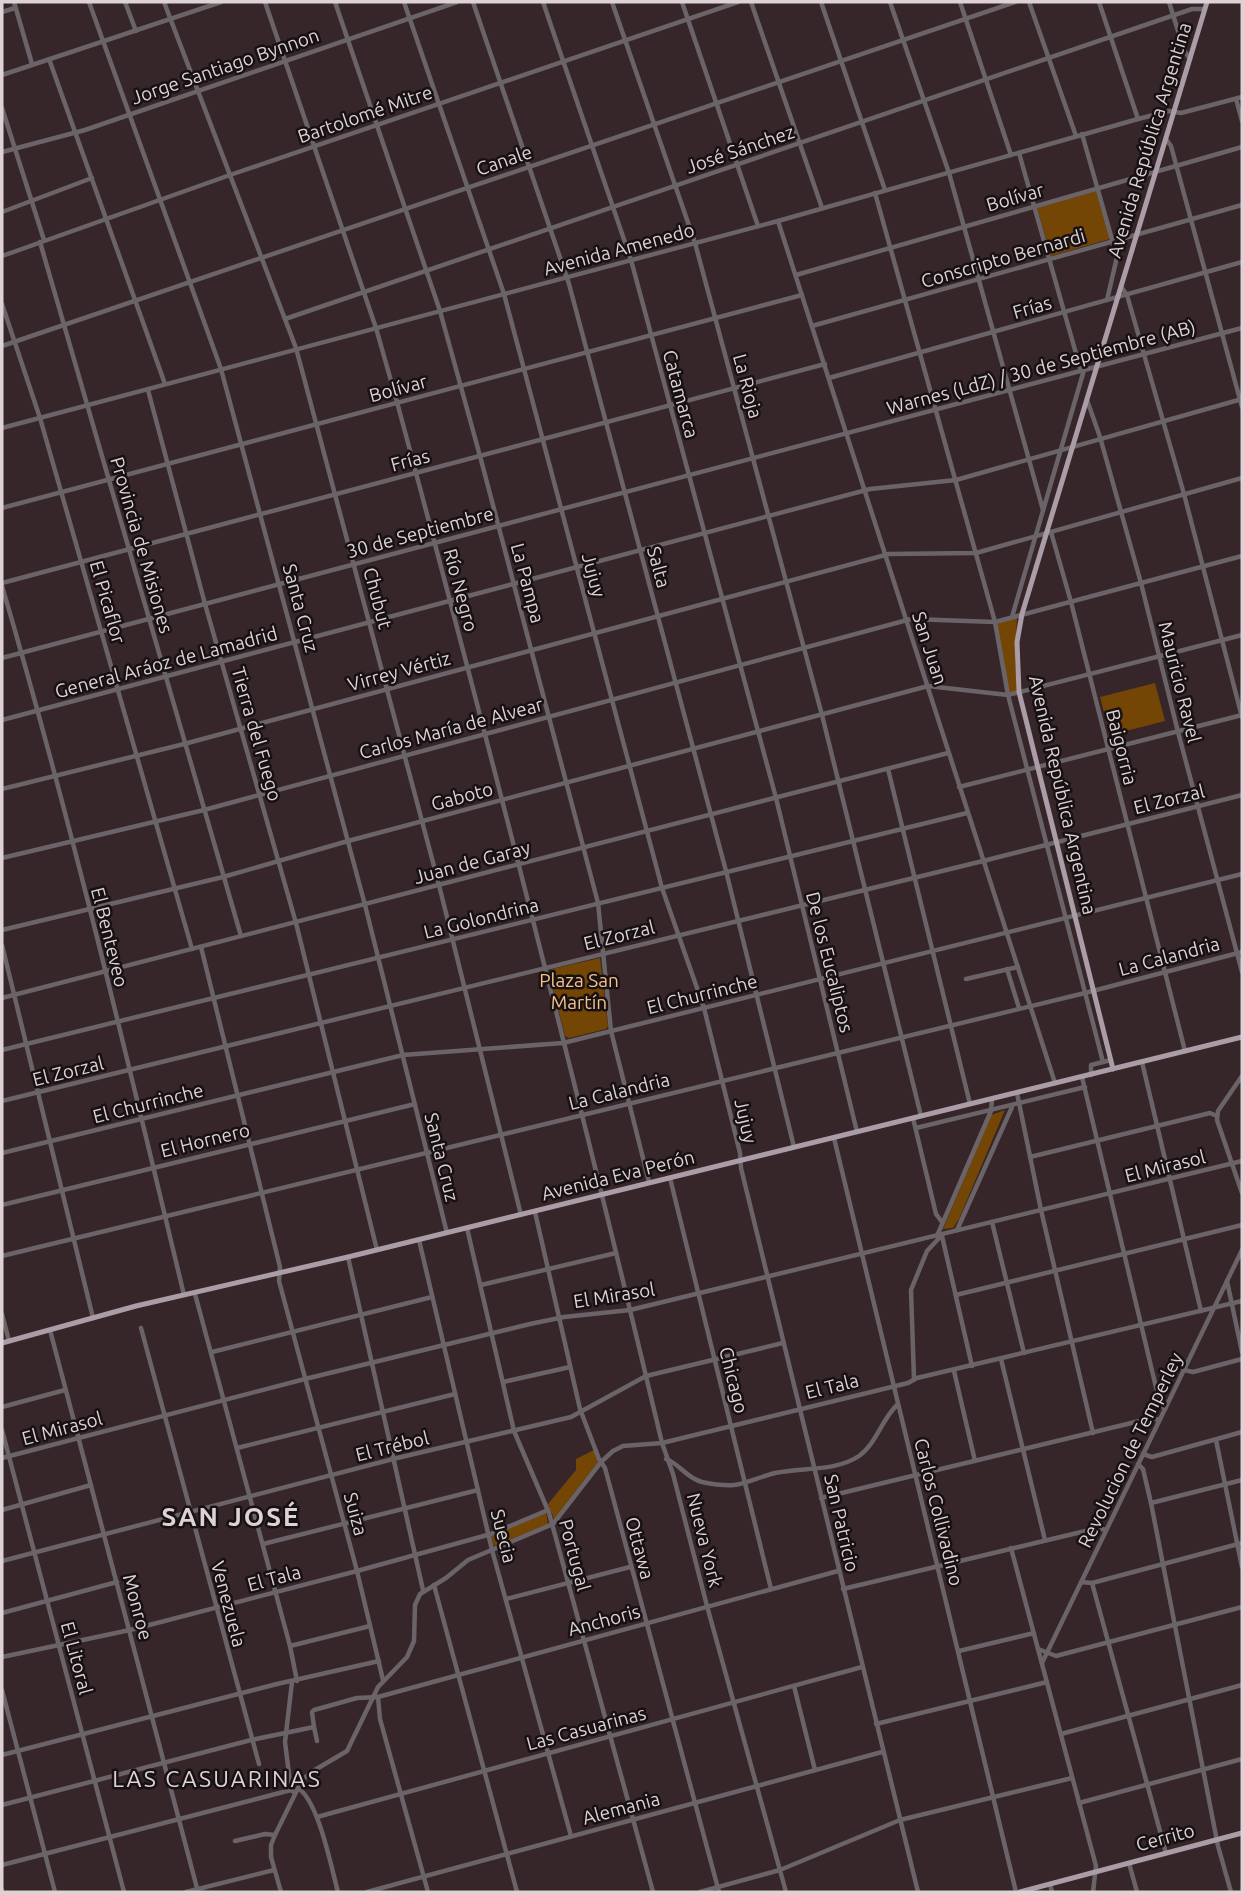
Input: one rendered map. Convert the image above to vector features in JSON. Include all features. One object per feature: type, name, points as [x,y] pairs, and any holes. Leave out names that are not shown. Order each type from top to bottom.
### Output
[{"type":"main road","name":"Avenida República Argentina","points":[[1113,1069],[1019,692],[1016,655],[1022,614],[1049,532],[1207,2]]},
{"type":"main road","name":"Avenida Eva Perón","points":[[5,1342],[136,1306],[348,1258],[1242,1037]]},
{"type":"main road","name":"Cerrito","points":[[1018,1892],[1242,1833]]},
{"type":"street","name":"Santa Cruz","points":[[89,2],[221,369],[379,957],[447,1233]]},
{"type":"street","points":[[125,2],[136,30]]},
{"type":"street","name":"Chubut","points":[[164,2],[296,348],[423,821],[521,1215]]},
{"type":"street","points":[[2,75],[221,2]]},
{"type":"street","name":"Río Negro","points":[[265,2],[376,328],[397,402],[468,667],[601,1194]]},
{"type":"street","name":"La Pampa","points":[[335,2],[440,311],[480,456],[598,903],[611,1031],[649,1182]]},
{"type":"street","name":"Jujuy","points":[[404,2],[504,294],[662,888],[704,1007],[740,1160]]},
{"type":"street","name":"Jorge Santiago Bynnon","points":[[2,152],[131,114],[457,2]]},
{"type":"street","name":"Salta","points":[[473,2],[567,277],[726,871],[794,1147]]},
{"type":"street","name":"Catamarca","points":[[543,2],[631,260],[776,798]]},
{"type":"street","name":"La Rioja","points":[[612,2],[695,243],[822,715],[921,1116]]},
{"type":"street","points":[[682,2],[758,226]]},
{"type":"street","name":"Bartolomé Mitre","points":[[2,256],[376,124],[738,2]]},
{"type":"street","points":[[751,2],[822,208]]},
{"type":"street","points":[[821,2],[885,190]]},
{"type":"street","points":[[890,2],[949,173],[1044,510]]},
{"type":"street","points":[[960,2],[1011,155]]},
{"type":"street","name":"Canale","points":[[2,346],[1016,2]]},
{"type":"street","points":[[1029,2],[1079,135],[1118,260],[1107,300]]},
{"type":"street","points":[[1099,2],[1138,118]]},
{"type":"street","points":[[1169,2],[1184,50],[1190,59]]},
{"type":"street","points":[[2,12],[14,5],[32,64]]},
{"type":"street","name":"José Sánchez","points":[[285,319],[1192,9],[1205,9]]},
{"type":"street","points":[[49,59],[165,384]]},
{"type":"street","name":"Avenida Amenedo","points":[[2,428],[778,221],[1138,118],[1169,111],[1181,113],[1242,97]]},
{"type":"street","points":[[1236,99],[1242,121]]},
{"type":"street","name":"Provincia de Misiones","points":[[2,108],[240,936]]},
{"type":"street","points":[[1166,139],[1171,146],[1242,407]]},
{"type":"street","name":"Bolívar","points":[[796,275],[1242,147]]},
{"type":"street","points":[[1012,617],[1082,370],[1019,153]]},
{"type":"street","points":[[2,212],[92,178]]},
{"type":"street","name":"Avenida República Argentina","points":[[875,193],[995,622],[1008,695],[1103,1062]]},
{"type":"street","name":"Conscripto Bernardi","points":[[812,326],[1242,205]]},
{"type":"street","name":"San Juan","points":[[778,221],[1055,1084]]},
{"type":"street","name":"Frías","points":[[829,378],[1242,262]]},
{"type":"street","name":"Avenida República Argentina","points":[[1122,288],[1127,295],[1184,494],[1242,716]]},
{"type":"street","name":"Bolívar","points":[[2,508],[802,295]]},
{"type":"street","name":"El Picaflor","points":[[2,304],[40,418],[192,949]]},
{"type":"street","name":"Warnes (LdZ) / 30 de Septiembre (AB)","points":[[846,432],[1242,328]]},
{"type":"street","name":"Frías","points":[[2,584],[127,548],[825,365]]},
{"type":"street","name":"Tierra del Fuego","points":[[148,390],[205,604],[310,974],[377,1250]]},
{"type":"street","name":"General Aráoz de Lamadrid","points":[[2,720],[865,491],[956,480],[1241,399]]},
{"type":"street","name":"Mauricio Ravel","points":[[1087,400],[1141,583],[1178,732],[1240,952],[1242,972]]},
{"type":"street","name":"30 de Septiembre","points":[[2,658],[846,432]]},
{"type":"street","name":"Virrey Vértiz","points":[[2,789],[184,744],[885,555],[976,553],[1242,478]]},
{"type":"street","name":"Baigorria","points":[[1049,532],[1071,602],[1185,1051]]},
{"type":"street","name":"Carlos María de Alvear","points":[[2,858],[204,810],[906,621],[995,622],[1242,556]]},
{"type":"street","name":"El Benteveo","points":[[2,584],[38,709],[89,908],[184,1296]]},
{"type":"street","points":[[928,686],[1008,695],[1242,635]]},
{"type":"street","name":"Gaboto","points":[[2,930],[223,877],[928,686]]},
{"type":"street","points":[[959,787],[1242,716]]},
{"type":"street","name":"Juan de Garay","points":[[2,998],[948,753]]},
{"type":"street","points":[[888,768],[970,1104]]},
{"type":"street","name":"El Zorzal","points":[[2,1101],[983,861],[1242,794]]},
{"type":"street","name":"De los Eucaliptos","points":[[776,798],[857,1132]]},
{"type":"street","name":"La Golondrina","points":[[2,1050],[967,813]]},
{"type":"street","name":"El Churrinche","points":[[2,1153],[403,1055],[563,1043],[1242,874]]},
{"type":"street","points":[[2,945],[93,1318]]},
{"type":"street","points":[[201,947],[280,1274]]},
{"type":"street","name":"La Calandria","points":[[2,1256],[1084,993],[1240,952]]},
{"type":"street","points":[[966,979],[1018,967]]},
{"type":"street","points":[[1007,970],[1019,1008]]},
{"type":"street","points":[[1091,1075],[1091,1065],[1111,1060]]},
{"type":"street","points":[[1142,1062],[1201,1311]]},
{"type":"street","points":[[1242,1076],[1217,1116],[1242,1193]]},
{"type":"street","points":[[1082,1077],[1160,1404],[1165,1409]]},
{"type":"street","points":[[916,1128],[1085,1087]]},
{"type":"street","points":[[1017,1093],[1016,1105],[1093,1433]]},
{"type":"street","points":[[914,1379],[911,1290],[927,1251],[939,1236],[942,1222],[991,1111],[992,1099]]},
{"type":"street","name":"El Hornero","points":[[2,1205],[415,1104]]},
{"type":"street","points":[[956,1231],[1016,1105]]},
{"type":"street","points":[[1030,1157],[1210,1113],[1217,1116]]},
{"type":"street","points":[[913,1118],[936,1214],[942,1222]]},
{"type":"street","name":"Carlos Collivadino","points":[[834,1138],[1018,1892]]},
{"type":"street","name":"San Patricio","points":[[740,1160],[918,1892]]},
{"type":"street","name":"El Mirasol","points":[[2,1458],[491,1333],[559,1318],[630,1310],[1242,1161]]},
{"type":"street","name":"Chicago","points":[[670,1178],[771,1589]]},
{"type":"street","name":"Nueva York","points":[[601,1194],[666,1459],[673,1474],[786,1892]]},
{"type":"street","name":"Ottawa","points":[[535,1212],[582,1413],[605,1468],[718,1890]]},
{"type":"street","points":[[992,1222],[1024,1353]]},
{"type":"street","points":[[956,1295],[1242,1225]]},
{"type":"street","name":"Portugal","points":[[467,1228],[514,1431],[548,1510],[653,1892]]},
{"type":"street","points":[[939,1236],[972,1366]]},
{"type":"street","name":"Suecia","points":[[419,1240],[488,1534],[571,1836]]},
{"type":"street","name":"Revolucion de Temperley","points":[[1042,1663],[1242,1250]]},
{"type":"street","points":[[480,1285],[616,1253]]},
{"type":"street","points":[[281,1892],[270,1851],[295,1790],[313,1770],[346,1751],[383,1680],[410,1651],[414,1641],[415,1605],[424,1590],[348,1258]]},
{"type":"street","name":"Suiza","points":[[280,1274],[279,1281],[357,1571],[383,1680]]},
{"type":"street","points":[[1227,1280],[1242,1352]]},
{"type":"street","points":[[195,1294],[290,1646],[294,1681],[286,1732],[295,1790]]},
{"type":"street","points":[[212,1352],[432,1297]]},
{"type":"street","name":"El Tala","points":[[424,1590],[434,1586],[465,1562],[552,1524],[601,1462],[620,1447],[662,1443],[914,1379],[1242,1301]]},
{"type":"street","points":[[2,1314],[5,1342]]},
{"type":"street","name":"Venezuela","points":[[141,1328],[259,1764]]},
{"type":"street","name":"Monroe","points":[[50,1330],[198,1891]]},
{"type":"street","name":"El Trébol","points":[[2,1561],[393,1459],[582,1413],[646,1376],[783,1343]]},
{"type":"street","points":[[1002,1359],[1045,1540]]},
{"type":"street","points":[[1184,1370],[1193,1371],[1242,1359]]},
{"type":"street","points":[[503,1382],[570,1367]]},
{"type":"street","points":[[954,1371],[975,1461]]},
{"type":"street","points":[[2,1407],[65,1390]]},
{"type":"street","points":[[237,1448],[455,1394]]},
{"type":"street","points":[[666,1459],[687,1475],[702,1482],[733,1485],[783,1471],[841,1464],[860,1455],[898,1404]]},
{"type":"street","points":[[821,1498],[1152,1418],[1159,1420]]},
{"type":"street","name":"El Litoral","points":[[2,1430],[124,1892]]},
{"type":"street","points":[[1143,1454],[1152,1457],[1242,1432]]},
{"type":"street","points":[[1216,1440],[1240,1543],[1242,1567]]},
{"type":"street","points":[[1138,1464],[1143,1469],[1151,1503],[1217,1840],[1231,1892]]},
{"type":"street","points":[[1151,1503],[1242,1480]]},
{"type":"street","points":[[2,1510],[91,1485]]},
{"type":"street","points":[[263,1544],[478,1490]]},
{"type":"street","name":"El Tala","points":[[2,1657],[130,1630],[357,1571],[488,1534],[548,1510]]},
{"type":"street","points":[[843,1589],[1098,1528],[1106,1531]]},
{"type":"street","points":[[1082,1582],[1092,1583],[1240,1543]]},
{"type":"street","points":[[1011,1548],[1096,1871],[1093,1892]]},
{"type":"street","points":[[505,1599],[630,1567]]},
{"type":"street","name":"Anchoris","points":[[314,1727],[314,1710],[458,1675],[838,1571]]},
{"type":"street","points":[[2,1613],[117,1582]]},
{"type":"street","points":[[1092,1583],[1166,1853]]},
{"type":"street","points":[[434,1586],[517,1892]]},
{"type":"street","points":[[1038,1649],[1056,1656],[1242,1607]]},
{"type":"street","points":[[290,1646],[370,1626]]},
{"type":"street","points":[[958,1651],[1034,1633]]},
{"type":"street","points":[[2,1755],[379,1661]]},
{"type":"street","name":"Las Casuarinas","points":[[317,1817],[862,1667]]},
{"type":"street","points":[[876,1724],[1047,1682]]},
{"type":"street","points":[[1061,1734],[1242,1685]]},
{"type":"street","points":[[794,1686],[815,1770]]},
{"type":"street","points":[[2,1690],[55,1892]]},
{"type":"street","points":[[373,1697],[428,1892]]},
{"type":"street","points":[[2,1805],[286,1732],[314,1727],[317,1741]]},
{"type":"street","name":"Alemania","points":[[367,1892],[882,1752]]},
{"type":"street","points":[[1079,1803],[1242,1759]]},
{"type":"street","points":[[699,1892],[718,1890],[780,1870],[900,1819],[1072,1778]]},
{"type":"street","points":[[2,1865],[295,1790],[303,1791],[317,1817],[338,1892]]},
{"type":"street","points":[[235,1842],[265,1834],[275,1835]]},
{"type":"street","points":[[1129,1863],[1137,1892]]},
{"type":"street","points":[[186,1892],[274,1870]]},
{"type":"street","points":[[1050,1884],[1052,1892]]},
{"type":"green space","points":[[1096,191],[1110,239],[1051,256],[1037,208]]},
{"type":"green space","points":[[1017,617],[1017,691],[1009,693],[997,626],[998,623]]},
{"type":"green space","points":[[1155,683],[1165,721],[1110,735],[1100,697]]},
{"type":"green space","name":"Plaza San Martín","points":[[600,958],[608,1026],[606,1029],[569,1038],[565,1036],[549,973],[552,969]]},
{"type":"green space","points":[[1005,1110],[959,1219],[953,1228],[943,1229],[991,1115]]},
{"type":"green space","points":[[594,1450],[598,1462],[554,1519],[548,1504],[576,1470],[576,1459]]},
{"type":"green space","points":[[546,1512],[548,1524],[494,1546],[491,1536]]},
{"type":"district","name":"SAN JOSÉ","points":[[231,1516]]},
{"type":"district","name":"LAS CASUARINAS","points":[[217,1778]]}]
